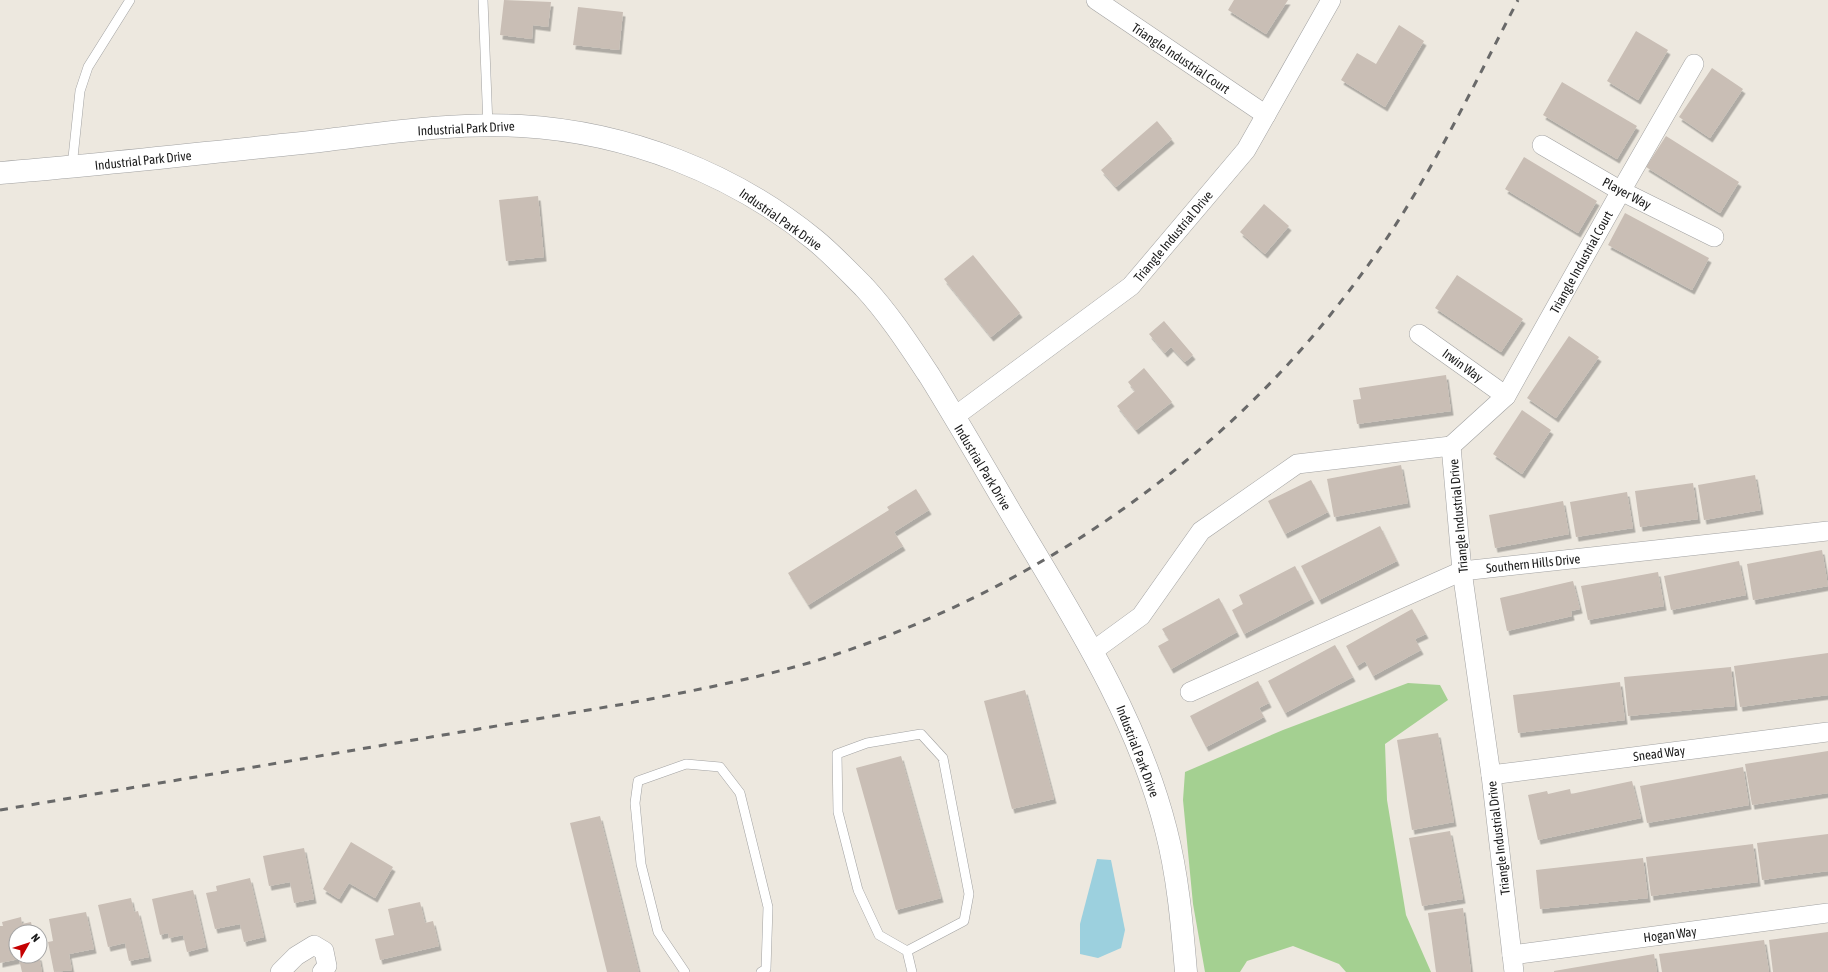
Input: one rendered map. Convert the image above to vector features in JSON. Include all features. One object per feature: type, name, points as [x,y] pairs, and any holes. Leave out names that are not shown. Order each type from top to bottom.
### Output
[{"type":"street","name":"Triangle Industrial Court","points":[[1096,0],[1266,115]]},
{"type":"street","name":"Triangle Industrial Drive","points":[[954,417],[1131,286],[1246,150],[1331,0]]},
{"type":"street","name":"Triangle Industrial Court","points":[[1451,446],[1506,396],[1694,64]]},
{"type":"street","name":"Industrial Park Drive","points":[[0,173],[72,167],[449,127],[534,127],[576,132],[619,140],[693,167],[757,199],[816,240],[866,289],[907,342],[954,417],[1093,651],[1121,706],[1145,765],[1166,830],[1175,870],[1186,972]]},
{"type":"street","name":"Player Way","points":[[1542,145],[1621,191],[1714,237]]},
{"type":"street","name":"Irwin Way","points":[[1419,334],[1506,396]]},
{"type":"street","name":"Triangle Industrial Drive","points":[[1093,651],[1141,616],[1201,531],[1296,464],[1451,446],[1462,571],[1490,775],[1513,963]]},
{"type":"street","name":"Southern Hills Drive","points":[[1190,692],[1462,571],[1828,532]]},
{"type":"street","name":"Snead Way","points":[[1490,775],[1828,732]]},
{"type":"street","name":"Hogan Way","points":[[1513,963],[1828,913]]},
{"type":"street","points":[[280,972],[296,956],[314,945],[324,951],[327,966],[322,972]]},
{"type":"lane","points":[[72,167],[80,91],[88,68],[130,0]]},
{"type":"lane","points":[[483,0],[488,126]]},
{"type":"lane","points":[[906,951],[964,921],[969,894],[943,758],[921,734],[867,744],[836,754],[838,812],[858,890],[879,935],[906,951],[912,972]]},
{"type":"lane","points":[[686,972],[658,932],[641,864],[634,803],[638,781],[686,764],[720,767],[740,794],[768,907],[766,969],[761,972]]},
{"type":"green space","points":[[1408,683],[1440,685],[1448,700],[1385,744],[1387,800],[1406,915],[1431,972],[1346,972],[1339,964],[1293,946],[1247,961],[1240,972],[1205,972],[1193,904],[1183,800],[1185,772],[1283,730]]},
{"type":"water","points":[[1097,859],[1111,860],[1125,930],[1121,948],[1098,958],[1080,954],[1080,924]]},
{"type":"building","points":[[504,0],[551,2],[548,27],[533,25],[532,39],[500,35]]},
{"type":"building","points":[[1234,0],[1288,0],[1266,34],[1228,10]]},
{"type":"building","points":[[578,7],[623,12],[619,50],[573,45]]},
{"type":"building","points":[[1399,25],[1424,41],[1385,107],[1341,80],[1357,53],[1376,64]]},
{"type":"building","points":[[1636,31],[1668,50],[1638,100],[1607,81]]},
{"type":"building","points":[[1712,68],[1743,89],[1710,138],[1679,117]]},
{"type":"building","points":[[1562,82],[1637,126],[1617,159],[1543,115]]},
{"type":"building","points":[[1157,121],[1172,139],[1116,187],[1101,170]]},
{"type":"building","points":[[1666,136],[1739,182],[1720,213],[1646,167]]},
{"type":"building","points":[[1524,157],[1597,201],[1578,233],[1505,189]]},
{"type":"building","points":[[538,196],[544,257],[506,261],[499,200]]},
{"type":"building","points":[[1264,204],[1289,226],[1265,254],[1240,232]]},
{"type":"building","points":[[1625,213],[1709,258],[1692,290],[1608,245]]},
{"type":"building","points":[[973,255],[1020,313],[991,337],[944,279]]},
{"type":"building","points":[[1457,275],[1523,319],[1501,352],[1435,308]]},
{"type":"building","points":[[1164,321],[1193,355],[1185,362],[1171,347],[1165,353],[1149,334]]},
{"type":"building","points":[[1569,336],[1599,357],[1556,418],[1527,398]]},
{"type":"building","points":[[1144,368],[1172,402],[1136,430],[1117,406],[1135,391],[1128,382]]},
{"type":"building","points":[[1446,375],[1451,411],[1357,424],[1353,400],[1361,399],[1359,388]]},
{"type":"building","points":[[1522,410],[1551,430],[1522,474],[1493,454]]},
{"type":"building","points":[[1401,465],[1408,503],[1334,517],[1327,479]]},
{"type":"building","points":[[1755,475],[1761,510],[1704,520],[1698,485]]},
{"type":"building","points":[[1311,480],[1328,512],[1285,534],[1268,501]]},
{"type":"building","points":[[1693,483],[1698,519],[1640,527],[1635,491]]},
{"type":"building","points":[[916,489],[929,510],[894,532],[903,546],[808,605],[788,573],[889,510],[887,507]]},
{"type":"building","points":[[1627,492],[1633,528],[1576,537],[1570,502]]},
{"type":"building","points":[[1563,501],[1569,534],[1495,548],[1489,515]]},
{"type":"building","points":[[1380,526],[1397,561],[1319,600],[1301,566]]},
{"type":"building","points":[[1822,550],[1828,586],[1753,600],[1747,564]]},
{"type":"building","points":[[1739,561],[1746,595],[1671,610],[1664,576]]},
{"type":"building","points":[[1295,566],[1312,599],[1244,634],[1232,610],[1243,604],[1239,595]]},
{"type":"building","points":[[1658,572],[1664,606],[1588,620],[1581,586]]},
{"type":"building","points":[[1573,581],[1580,609],[1571,611],[1572,616],[1507,631],[1500,598]]},
{"type":"building","points":[[1219,598],[1237,632],[1171,669],[1158,646],[1169,640],[1162,629]]},
{"type":"building","points":[[1412,609],[1426,634],[1415,639],[1421,650],[1373,676],[1365,661],[1357,666],[1346,646]]},
{"type":"building","points":[[1335,645],[1353,677],[1285,713],[1268,681]]},
{"type":"building","points":[[1828,653],[1828,695],[1740,707],[1734,666]]},
{"type":"building","points":[[1731,667],[1735,706],[1628,716],[1624,677]]},
{"type":"building","points":[[1258,681],[1269,703],[1259,708],[1264,717],[1206,747],[1190,716]]},
{"type":"building","points":[[1620,682],[1625,720],[1518,733],[1513,695]]},
{"type":"building","points":[[1025,690],[1054,799],[1012,809],[984,701]]},
{"type":"building","points":[[1438,733],[1454,822],[1412,830],[1397,740]]},
{"type":"building","points":[[1828,751],[1828,793],[1752,805],[1745,764]]},
{"type":"building","points":[[901,756],[941,898],[896,910],[856,768]]},
{"type":"building","points":[[1743,767],[1749,805],[1647,823],[1640,786]]},
{"type":"building","points":[[1632,781],[1641,818],[1538,840],[1528,795],[1547,791],[1548,794],[1570,789],[1571,794]]},
{"type":"building","points":[[600,816],[639,972],[607,972],[570,823]]},
{"type":"building","points":[[1450,831],[1463,899],[1422,906],[1409,838]]},
{"type":"building","points":[[1828,834],[1828,871],[1762,880],[1757,843]]},
{"type":"building","points":[[351,842],[393,867],[375,898],[349,883],[339,899],[323,889]]},
{"type":"building","points":[[1753,844],[1758,882],[1651,896],[1646,857]]},
{"type":"building","points":[[304,848],[314,899],[294,903],[290,882],[269,886],[263,856]]},
{"type":"building","points":[[1643,858],[1648,898],[1540,909],[1536,870]]},
{"type":"building","points":[[250,878],[264,937],[244,942],[240,924],[215,929],[206,893],[217,891],[216,886]]},
{"type":"building","points":[[193,890],[206,947],[187,952],[183,935],[169,938],[168,933],[160,935],[152,899]]},
{"type":"building","points":[[131,898],[134,912],[138,911],[149,957],[129,961],[125,943],[108,947],[98,905]]},
{"type":"building","points":[[420,902],[425,923],[433,921],[439,946],[380,960],[375,939],[394,935],[388,909]]},
{"type":"building","points":[[1463,908],[1471,972],[1436,972],[1428,913]]},
{"type":"building","points":[[86,912],[94,949],[69,954],[72,970],[54,972],[48,942],[53,941],[49,919]]},
{"type":"building","points":[[21,917],[22,924],[8,924],[8,961],[0,963],[0,926],[3,926],[2,922]]},
{"type":"building","points":[[1828,932],[1828,972],[1773,972],[1769,940]]},
{"type":"building","points":[[1764,940],[1769,972],[1662,972],[1659,954]]},
{"type":"building","points":[[1654,954],[1657,972],[1554,972],[1554,971]]},
{"type":"building","points":[[20,964],[40,964],[42,972],[22,972]]},
{"type":"railway","points":[[0,810],[624,704],[742,680],[812,662],[883,637],[953,608],[1021,573],[1086,534],[1148,491],[1207,443],[1262,392],[1313,336],[1380,249],[1416,192],[1447,138],[1518,0]]}]
